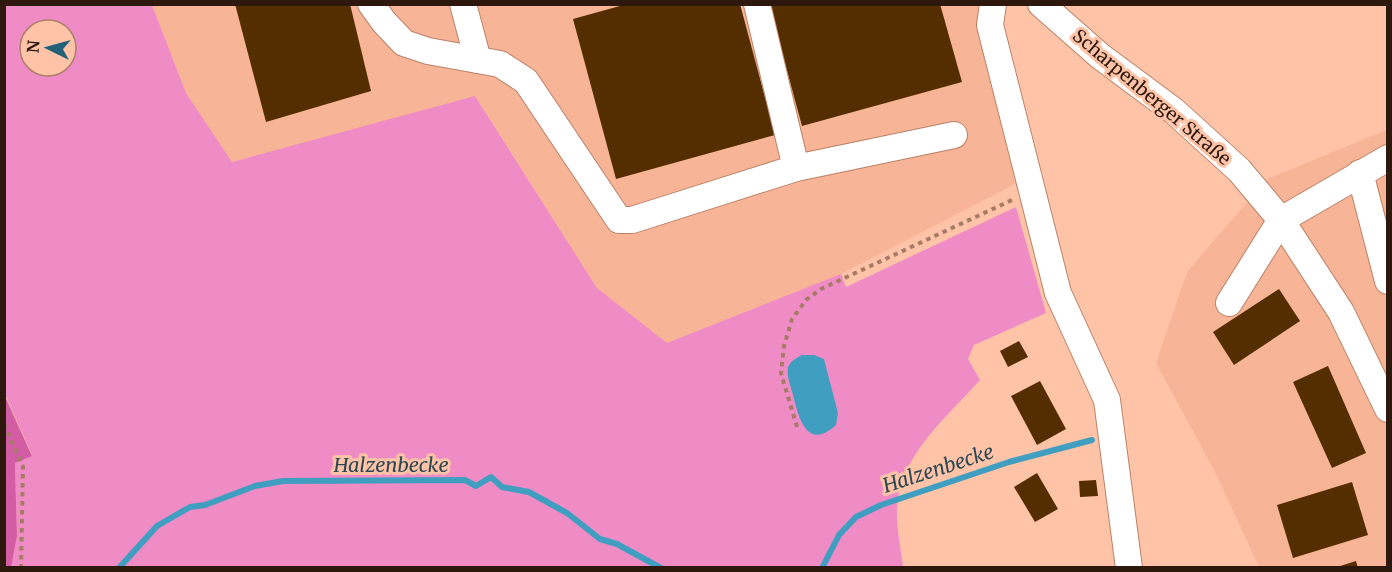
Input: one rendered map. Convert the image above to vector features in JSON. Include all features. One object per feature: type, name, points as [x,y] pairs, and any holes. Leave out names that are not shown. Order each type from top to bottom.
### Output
[{"type":"street","points":[[371,4],[404,43],[428,51],[500,64],[526,81],[619,220],[632,220],[796,168],[954,135]]},
{"type":"street","points":[[463,4],[478,60]]},
{"type":"street","points":[[757,4],[796,168]]},
{"type":"street","points":[[993,4],[990,24],[1058,293],[1107,400],[1129,567]]},
{"type":"street","name":"Scharpenberger Straße","points":[[1041,4],[1100,56],[1174,111],[1239,170],[1281,220],[1341,312],[1388,409]]},
{"type":"street","points":[[1229,303],[1281,220],[1388,158]]},
{"type":"street","points":[[1360,173],[1388,280]]},
{"type":"path","points":[[797,427],[781,373],[784,346],[792,319],[806,300],[821,289],[1032,190]]},
{"type":"path","points":[[4,424],[23,467],[21,567]]},
{"type":"shaded area","points":[[4,5],[152,5],[186,93],[232,162],[475,96],[597,288],[667,343],[841,274],[846,287],[1016,207],[1046,313],[974,345],[968,359],[980,380],[927,438],[906,471],[900,489],[897,515],[903,567],[11,567],[17,536],[15,463],[32,455],[5,394]]},
{"type":"shaded area","points":[[152,5],[979,5],[1017,183],[841,274],[667,343],[597,288],[476,97],[232,162],[186,93]]},
{"type":"shaded area","points":[[1387,130],[1387,567],[1259,567],[1215,472],[1156,363],[1187,272],[1267,179]]},
{"type":"shaded area","points":[[4,394],[32,456],[15,463],[17,536],[11,568],[4,567]]},
{"type":"water","points":[[802,355],[814,355],[824,359],[838,413],[836,425],[818,435],[806,429],[802,422],[788,377],[789,365]]},
{"type":"building","points":[[235,4],[350,4],[371,91],[266,122]]},
{"type":"building","points":[[627,4],[740,4],[775,135],[616,179],[573,19]]},
{"type":"building","points":[[769,4],[940,4],[962,82],[802,126]]},
{"type":"building","points":[[1279,289],[1300,321],[1234,365],[1213,332]]},
{"type":"building","points":[[1019,341],[1028,357],[1008,367],[1000,351]]},
{"type":"building","points":[[1328,366],[1366,453],[1332,468],[1293,382]]},
{"type":"building","points":[[1040,381],[1066,429],[1037,445],[1011,396]]},
{"type":"building","points":[[1037,473],[1058,509],[1035,522],[1014,487]]},
{"type":"building","points":[[1096,480],[1098,496],[1080,497],[1079,481]]},
{"type":"building","points":[[1352,482],[1368,535],[1293,558],[1277,505]]},
{"type":"building","points":[[1356,561],[1358,568],[1337,567]]},
{"type":"waterway","name":"Halzenbecke","points":[[822,568],[839,535],[856,517],[881,505],[1009,462],[1092,440]]},
{"type":"waterway","name":"Halzenbecke","points":[[119,568],[157,526],[190,507],[205,505],[255,486],[283,481],[465,480],[476,486],[491,477],[502,487],[529,492],[567,513],[600,539],[617,544],[661,568]]}]
